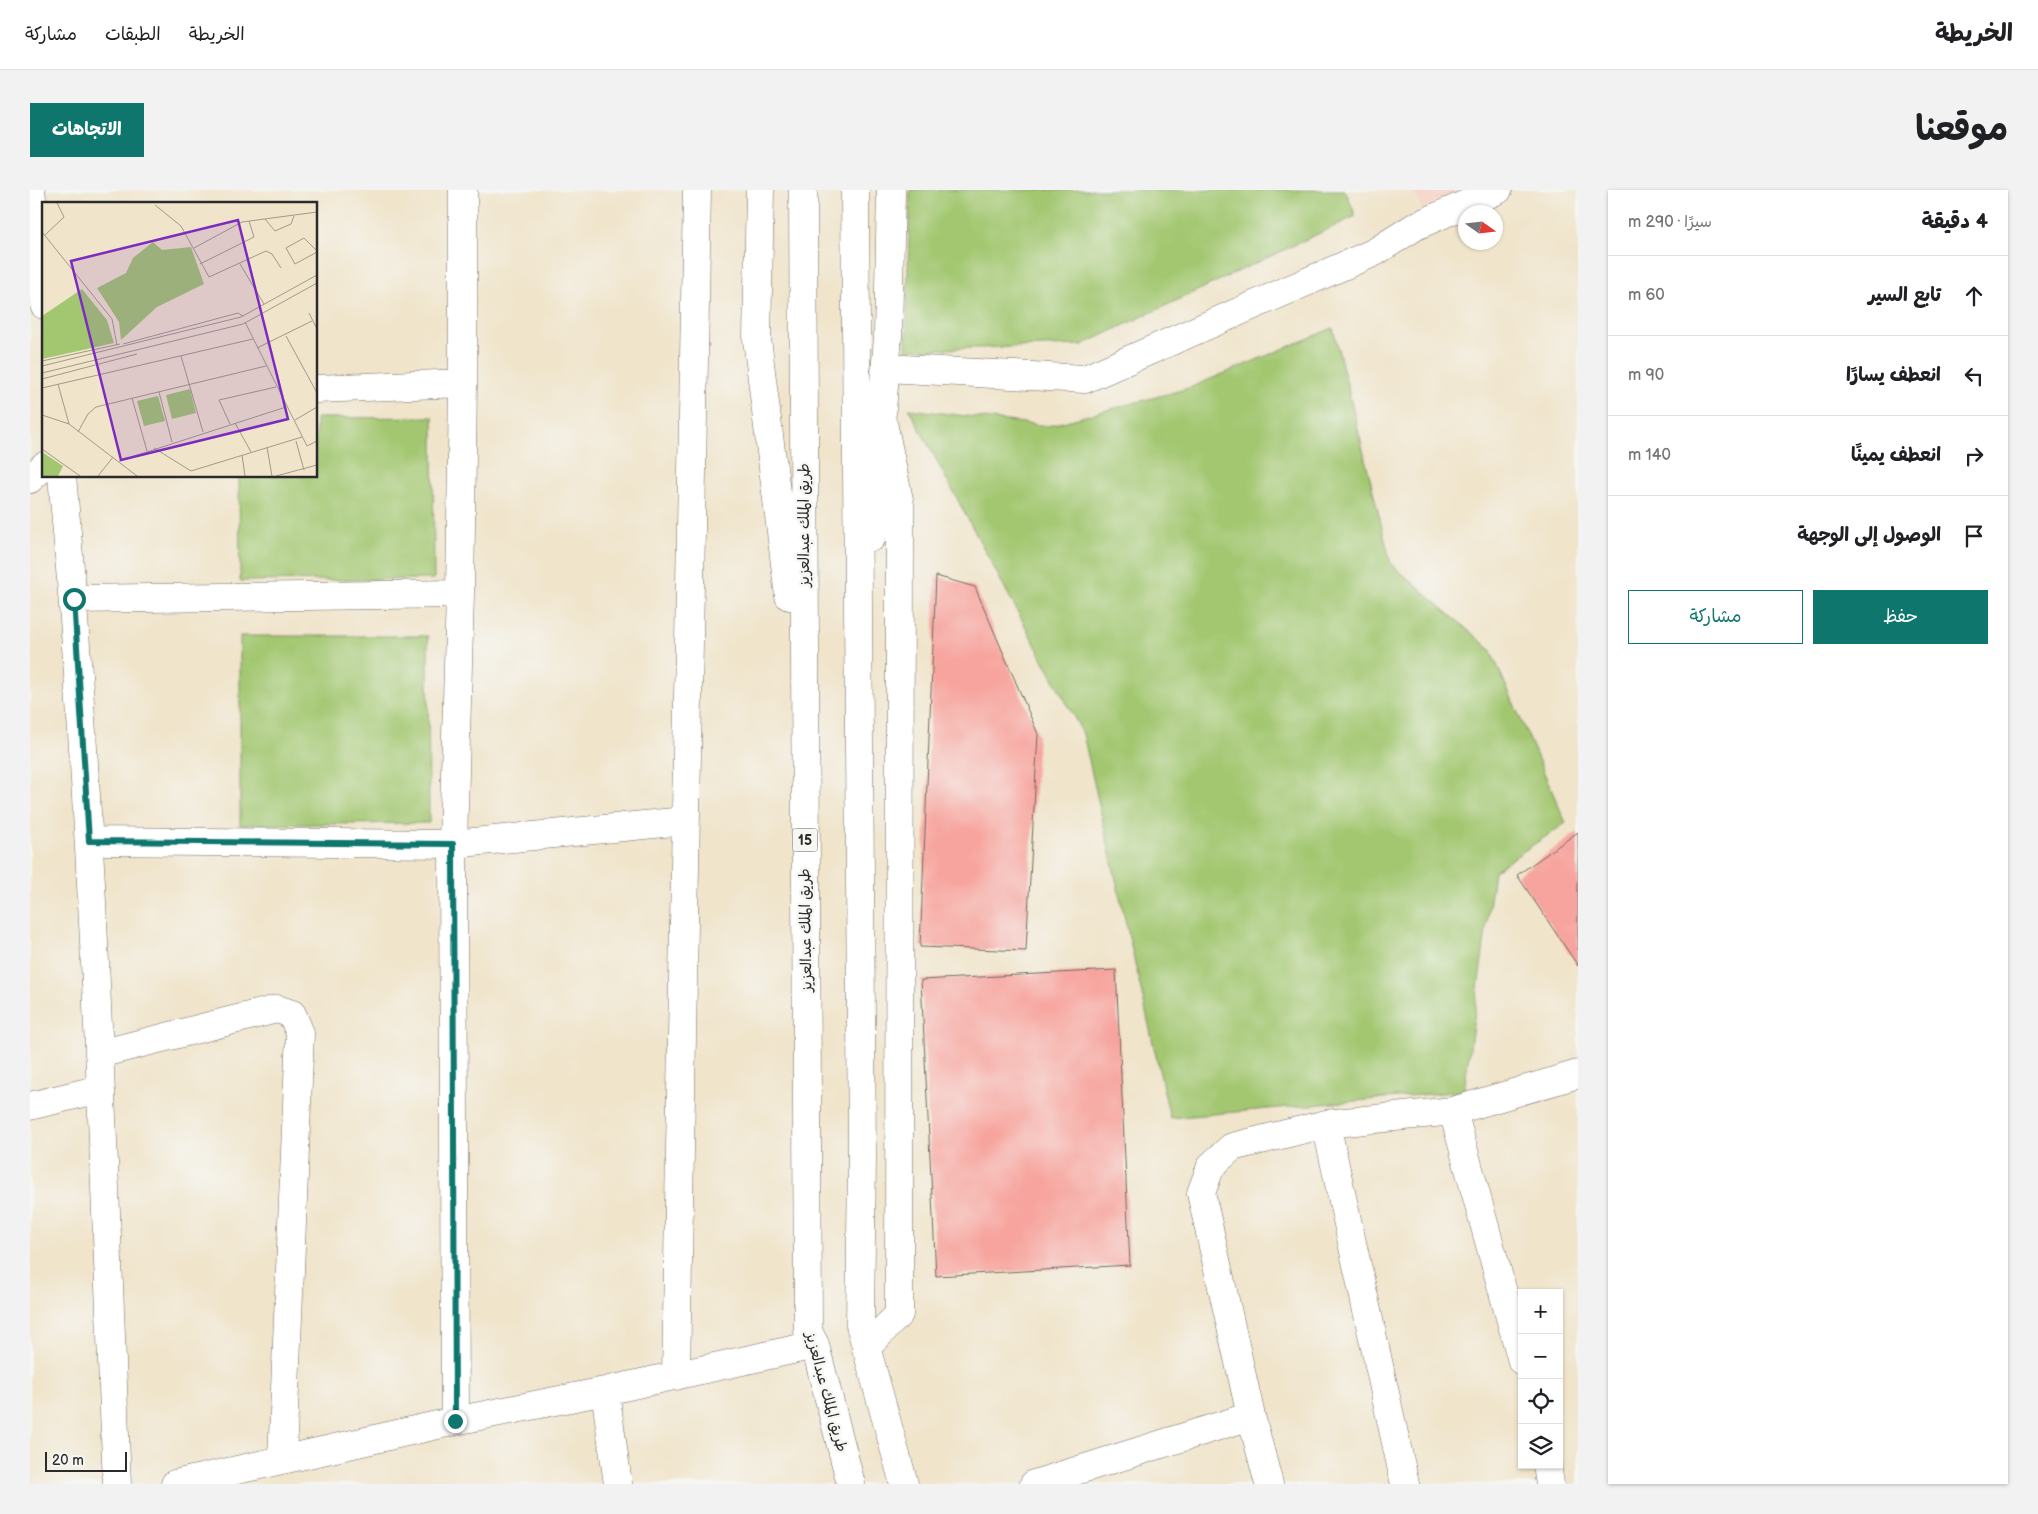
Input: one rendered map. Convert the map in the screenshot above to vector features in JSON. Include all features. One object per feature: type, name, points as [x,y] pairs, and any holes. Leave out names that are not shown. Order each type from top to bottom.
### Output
[{"type":"main road","points":[[31,190],[42,288]]},
{"type":"main road","points":[[455,1421],[453,844],[460,594],[463,190]]},
{"type":"main road","points":[[676,1376],[684,821],[697,190]]},
{"type":"main road","points":[[760,190],[757,340],[804,719]]},
{"type":"main road","name":"طريق الملك عبدالعزيز","points":[[803,190],[808,1331],[815,1345],[851,1484]]},
{"type":"main road","points":[[855,190],[862,1146],[860,1325],[904,1484]]},
{"type":"main road","points":[[858,720],[888,336],[891,190]]},
{"type":"main road","points":[[886,368],[1086,379],[1375,252],[1416,226],[1498,190]]},
{"type":"main road","points":[[318,389],[463,383]]},
{"type":"main road","points":[[866,1348],[899,1314],[900,505],[882,414]]},
{"type":"main road","points":[[30,479],[42,468]]},
{"type":"main road","points":[[62,478],[74,599],[89,841],[117,1484]]},
{"type":"main road","points":[[74,599],[460,594]]},
{"type":"main road","points":[[89,841],[453,844],[684,821]]},
{"type":"main road","points":[[99,1054],[277,1009],[292,1014],[300,1033],[282,1460]]},
{"type":"main road","points":[[1269,1484],[1251,1416],[1201,1193],[1211,1166],[1232,1147],[1326,1124],[1453,1111],[1578,1074]]},
{"type":"main road","points":[[30,1106],[100,1089]]},
{"type":"main road","points":[[1453,1111],[1518,1347]]},
{"type":"main road","points":[[1326,1124],[1405,1484]]},
{"type":"main road","points":[[175,1484],[455,1421],[605,1391],[815,1345]]},
{"type":"main road","points":[[605,1391],[618,1484]]},
{"type":"main road","points":[[1034,1484],[1251,1416]]},
{"type":"main road","points":[[1548,1469],[1550,1484]]},
{"type":"shaded area","points":[[1413,190],[1459,190],[1422,209]]},
{"type":"green space","points":[[910,190],[1345,190],[1356,216],[1082,345],[906,350]]},
{"type":"green space","points":[[1333,328],[1391,564],[1490,649],[1566,823],[1494,871],[1464,1091],[1170,1118],[1083,734],[909,409],[1048,426],[1189,388]]},
{"type":"green space","points":[[433,417],[434,579],[240,581],[239,478],[318,478],[318,418]]},
{"type":"green space","points":[[240,636],[428,636],[429,823],[240,825]]},
{"type":"building","points":[[936,576],[975,587],[1038,734],[1026,951],[920,947]]},
{"type":"building","points":[[1578,832],[1578,966],[1517,875]]},
{"type":"building","points":[[1116,970],[1130,1265],[936,1276],[921,980]]},
{"type":"route","points":[[74,599],[89,841],[453,844],[455,1421]]}]
